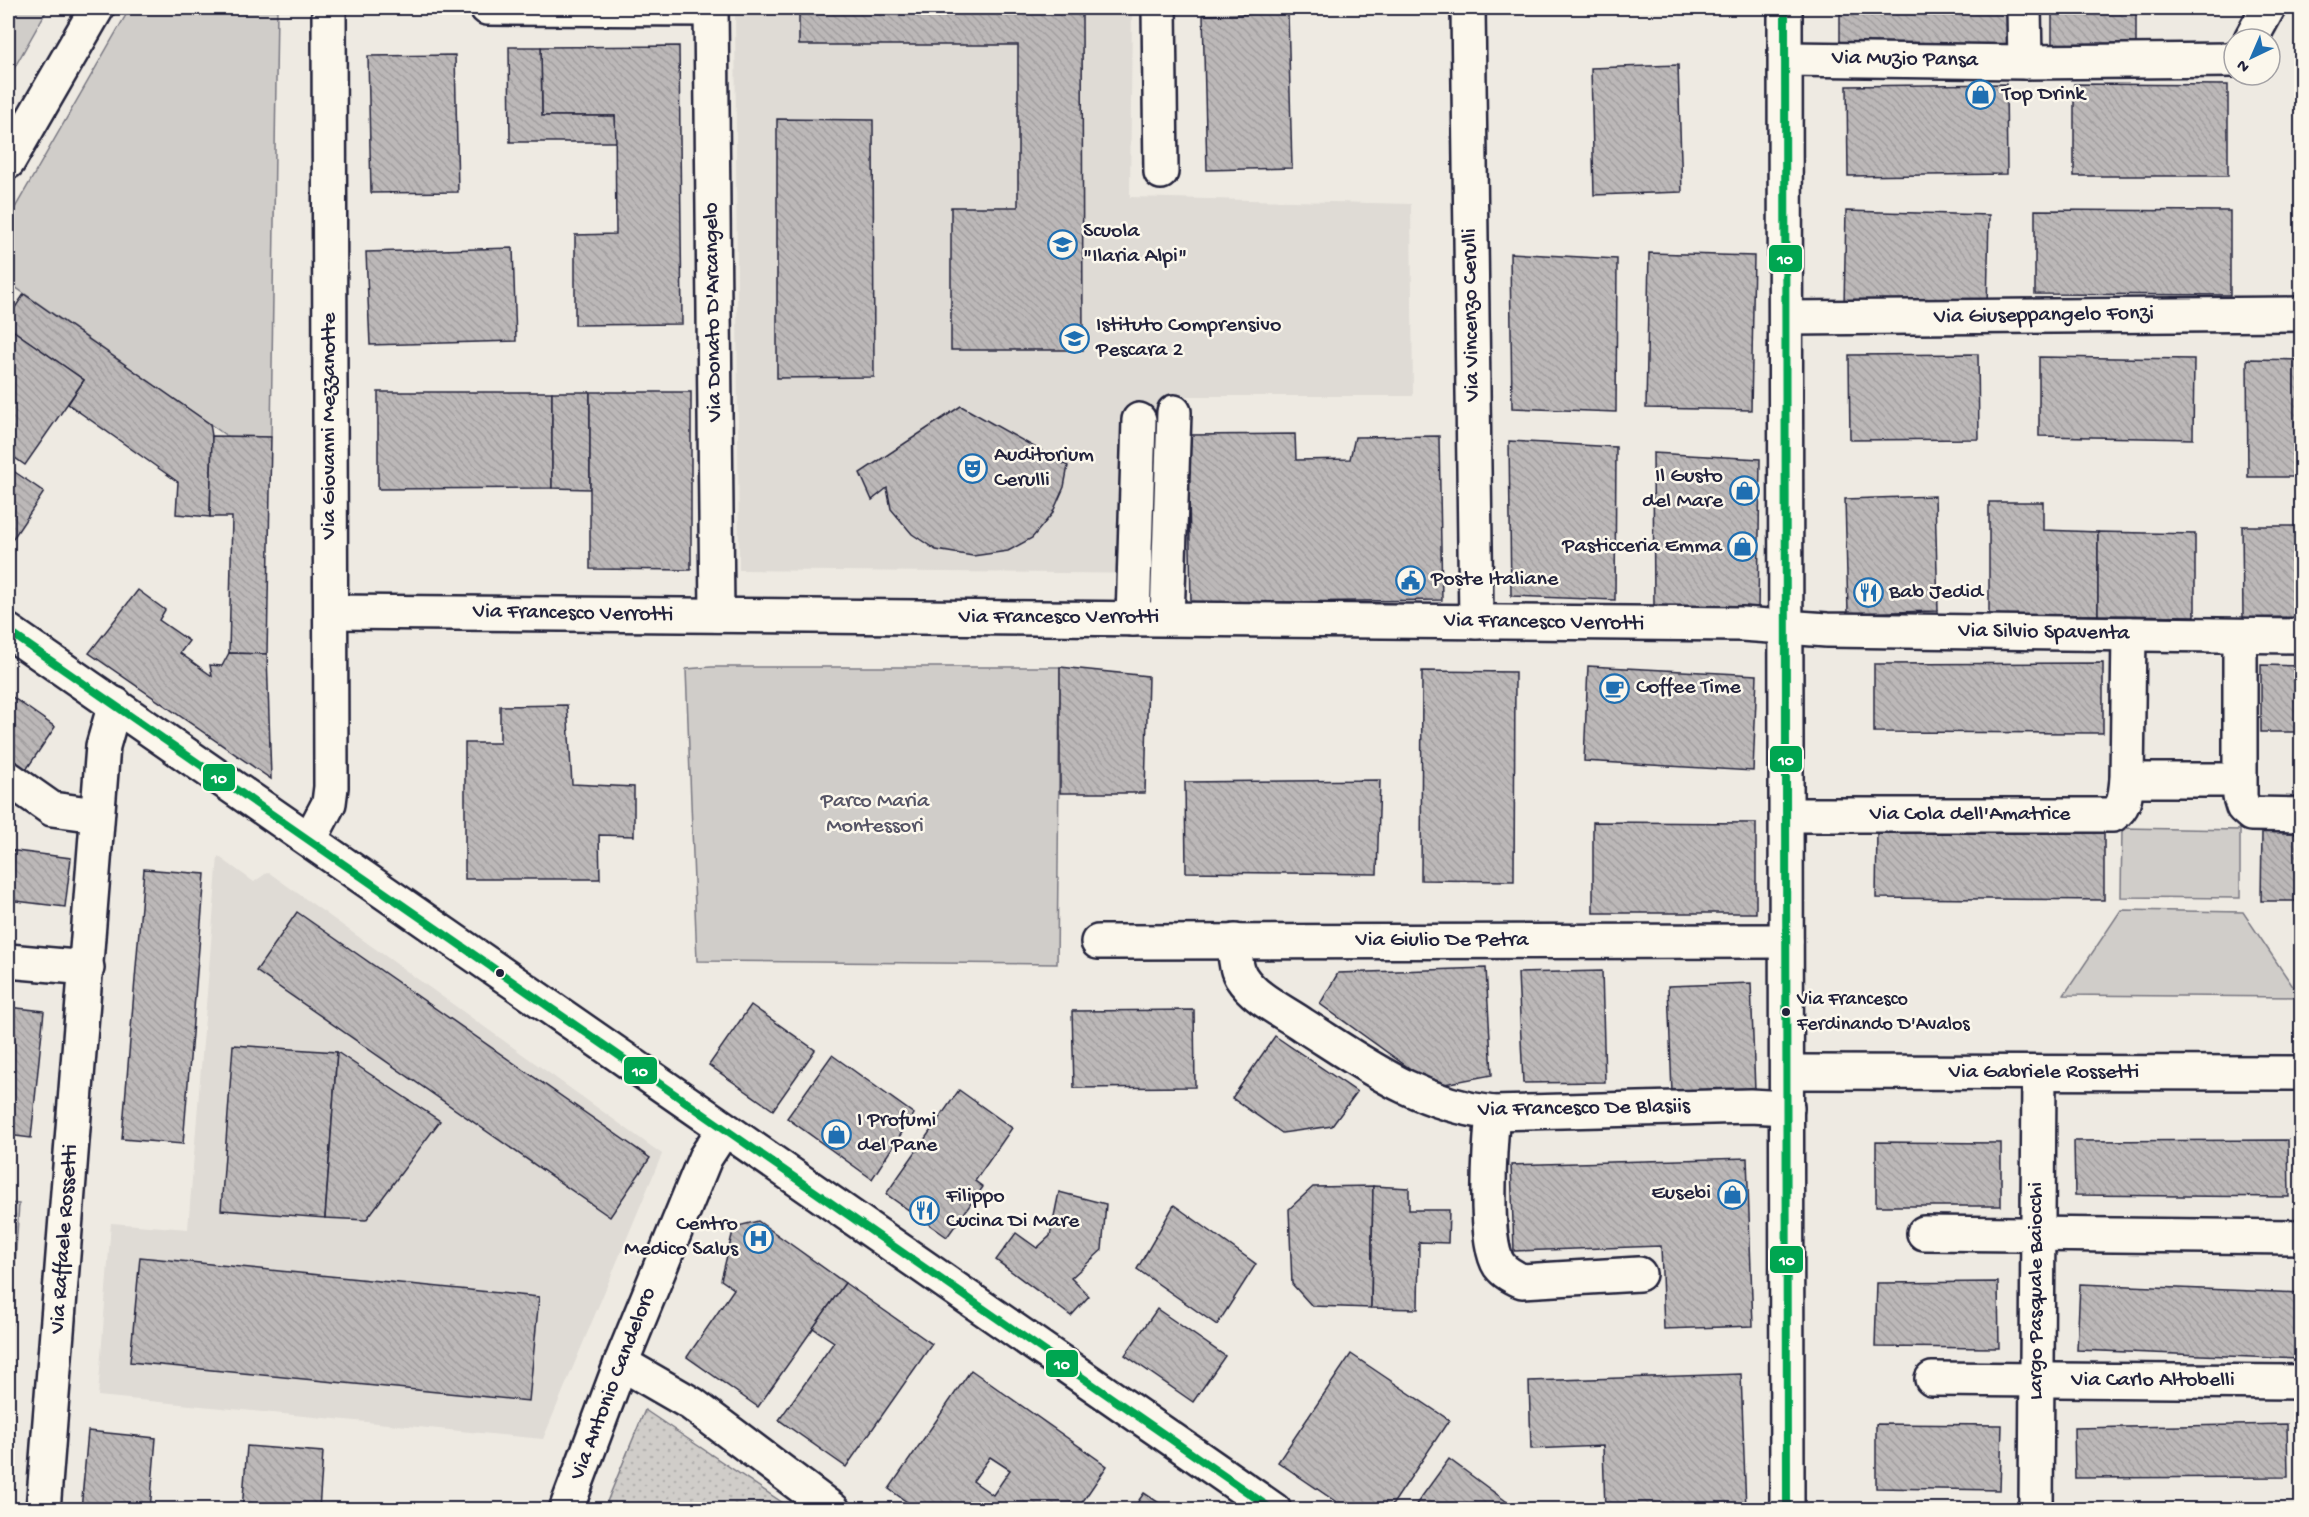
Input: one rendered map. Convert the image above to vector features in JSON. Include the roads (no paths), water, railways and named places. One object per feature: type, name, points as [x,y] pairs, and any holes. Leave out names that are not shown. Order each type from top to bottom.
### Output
[{"type":"street","points":[[8,162],[97,8]]},
{"type":"street","name":"Via Giovanni Mezzanotte","points":[[310,839],[329,803],[332,787],[329,8]]},
{"type":"street","name":"Via Donato D'Arcangelo","points":[[488,8],[711,8],[717,615]]},
{"type":"street","points":[[1159,8],[1161,172]]},
{"type":"street","name":"Via Vincenzo Cerulli","points":[[1468,8],[1476,622]]},
{"type":"street","points":[[1785,8],[1787,1509]]},
{"type":"street","points":[[2024,8],[2025,62]]},
{"type":"street","points":[[2258,27],[2268,8]]},
{"type":"street","name":"Via Muzio Pansa","points":[[1786,58],[2025,62],[2222,60]]},
{"type":"street","name":"Via Giuseppangelo Fonzi","points":[[1786,318],[2301,314]]},
{"type":"street","points":[[1167,619],[1174,412]]},
{"type":"street","points":[[1133,619],[1139,420]]},
{"type":"street","name":"Via Francesco Verrotti","points":[[331,612],[1742,624],[1786,628]]},
{"type":"street","name":"Via Silvio Spaventa","points":[[1786,628],[2301,636]]},
{"type":"street","points":[[8,631],[1274,1509]]},
{"type":"street","name":"Via Cola dell'Amatrice","points":[[1787,815],[2114,815],[2124,800],[2127,780],[2129,634]]},
{"type":"street","points":[[2240,636],[2240,797],[2243,807],[2251,814],[2301,815]]},
{"type":"street","name":"Via Raffaele Rossetti","points":[[43,1509],[103,746],[115,704]]},
{"type":"street","points":[[8,778],[52,809]]},
{"type":"street","points":[[2127,780],[2240,780]]},
{"type":"street","points":[[8,805],[97,815]]},
{"type":"street","name":"Via Francesco De Blasiis","points":[[1234,941],[1236,966],[1241,977],[1259,996],[1390,1081],[1430,1099],[1464,1110],[1493,1113],[1750,1106],[1787,1108]]},
{"type":"street","name":"Via Giulio De Petra","points":[[1098,942],[1786,941]]},
{"type":"street","points":[[8,961],[87,968]]},
{"type":"street","name":"Via Gabriele Rossetti","points":[[1786,1072],[2301,1074]]},
{"type":"street","name":"Largo Pasquale Baiocchi","points":[[2036,1509],[2039,1073]]},
{"type":"street","points":[[1493,1113],[1489,1150],[1491,1239],[1499,1264],[1508,1274],[1522,1281],[1639,1274]]},
{"type":"street","name":"Via Antonio Candeloro","points":[[566,1509],[621,1363],[705,1158],[724,1129]]},
{"type":"street","points":[[1924,1233],[2301,1237]]},
{"type":"street","points":[[621,1363],[692,1404],[833,1509]]},
{"type":"street","name":"Via Carlo Altobelli","points":[[1932,1379],[2301,1382]]},
{"type":"place","name":"Top Drink","points":[[1981,95]]},
{"type":"place","name":"Scuola \"Ilaria Alpi\"","points":[[1062,245]]},
{"type":"place","name":"Istituto Comprensivo Pescara 2","points":[[1075,339]]},
{"type":"place","name":"Auditorium Cerulli","points":[[973,469]]},
{"type":"place","name":"Il Gusto del Mare","points":[[1744,490]]},
{"type":"place","name":"Pasticceria Emma","points":[[1743,547]]},
{"type":"place","name":"Poste Italiane","points":[[1410,580]]},
{"type":"place","name":"Bab Jedid","points":[[1868,593]]},
{"type":"place","name":"Coffee Time","points":[[1615,688]]},
{"type":"place","name":"Via Francesco Ferdinando D'Avalos","points":[[1786,1012]]},
{"type":"place","name":"I Profumi del Pane","points":[[836,1134]]},
{"type":"place","name":"Eusebi","points":[[1732,1194]]},
{"type":"place","name":"Filippo Cucina Di Mare","points":[[925,1210]]},
{"type":"place","name":"Centro Medico Salus","points":[[759,1238]]},
{"type":"park label","name":"Parco Maria Montessori","points":[[875,814]]}]
